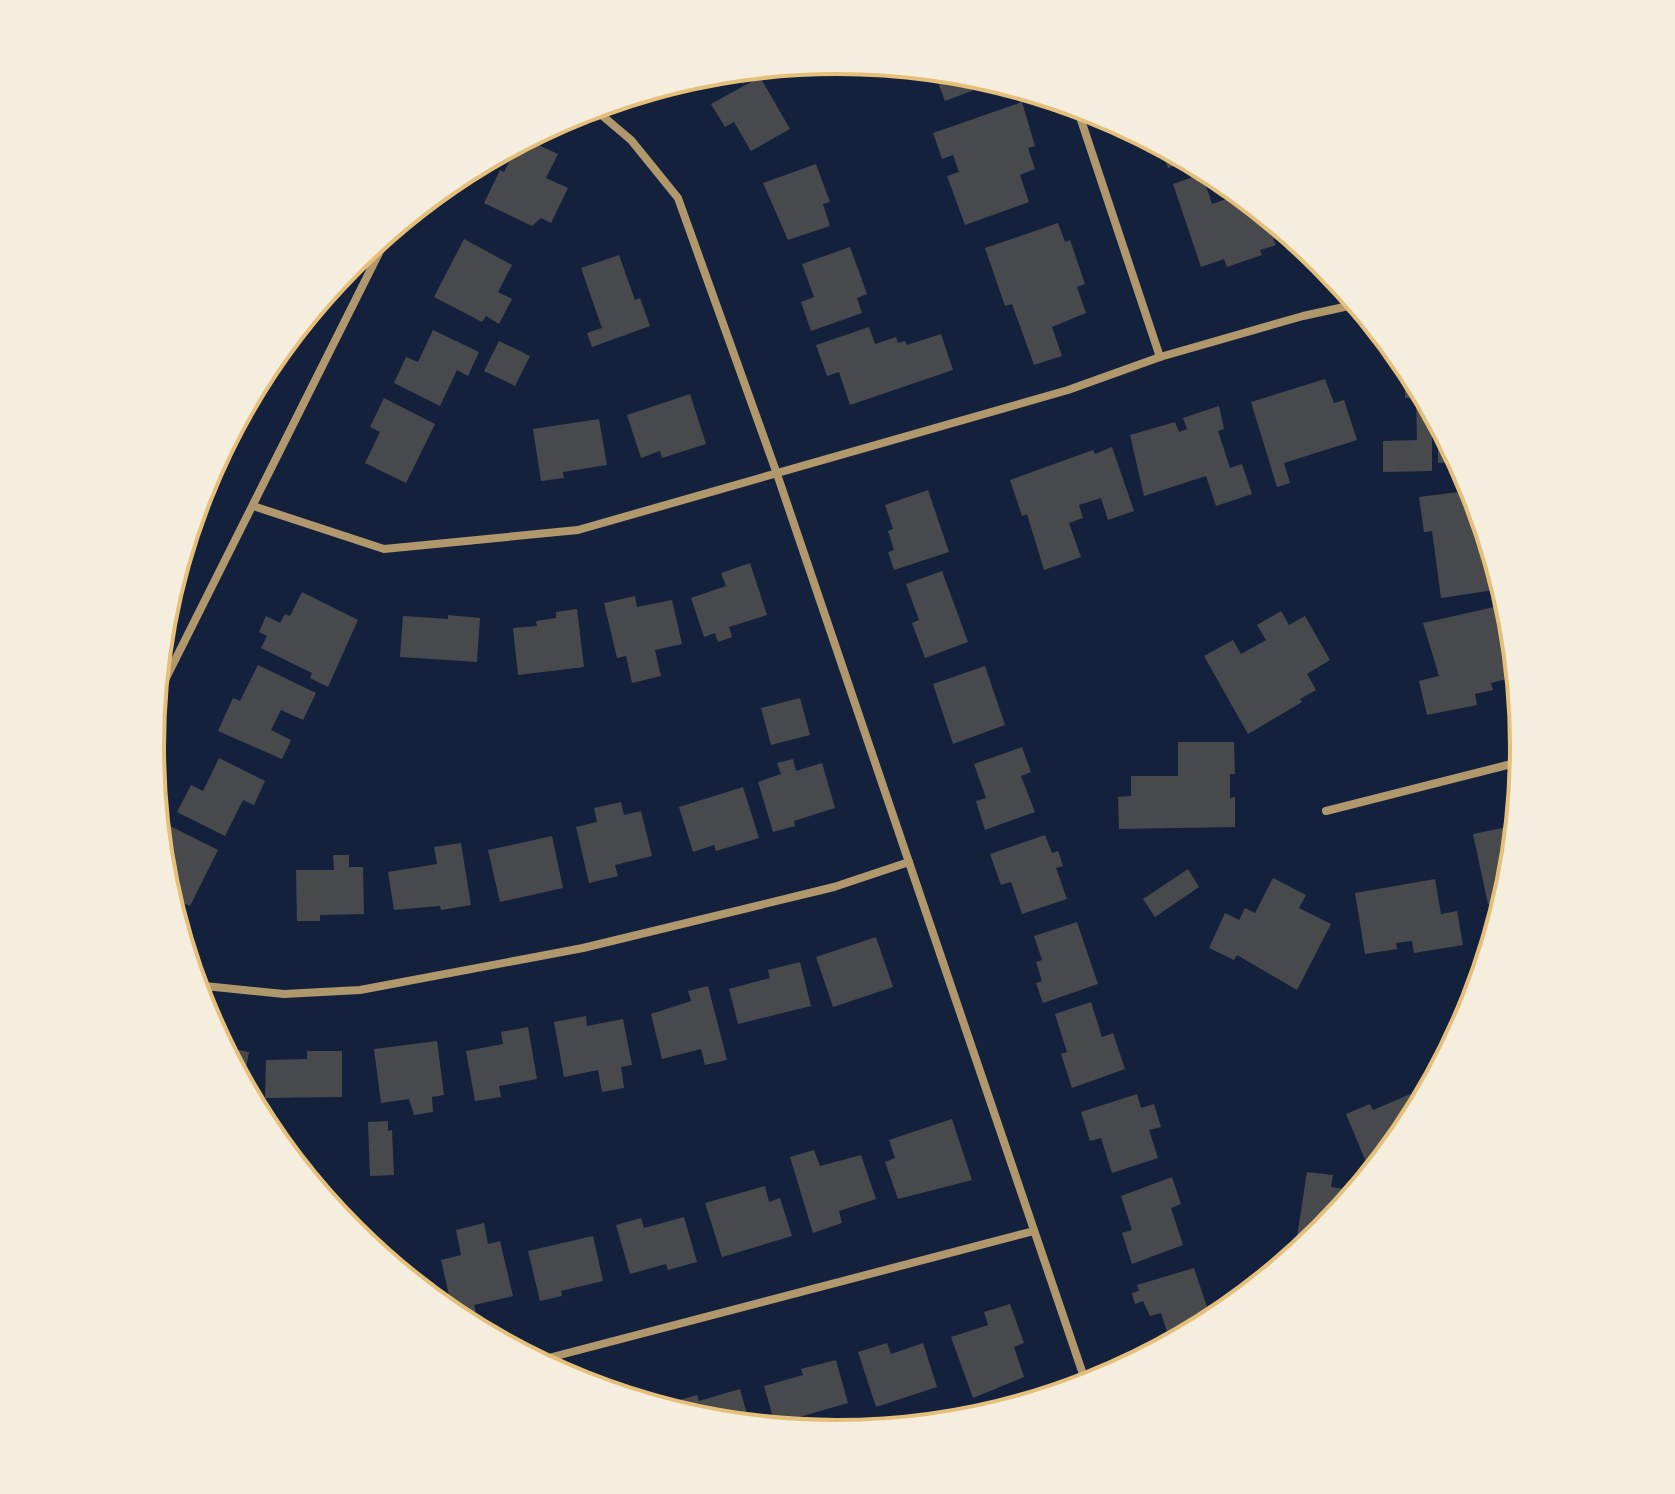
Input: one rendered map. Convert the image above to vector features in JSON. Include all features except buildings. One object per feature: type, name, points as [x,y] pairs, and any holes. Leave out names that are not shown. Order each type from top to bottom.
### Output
[{"type":"street","points":[[603,117],[631,140],[678,198],[777,474],[1083,1373]]},
{"type":"street","points":[[1081,120],[1160,357]]},
{"type":"street","points":[[169,673],[377,257]]},
{"type":"street","points":[[253,506],[384,549],[578,530],[1068,390],[1160,357],[1346,307]]},
{"type":"street","points":[[1326,811],[1510,764]]},
{"type":"street","points":[[209,986],[284,994],[360,990],[598,944],[834,887],[909,862]]},
{"type":"street","points":[[553,1357],[1034,1231]]}]
